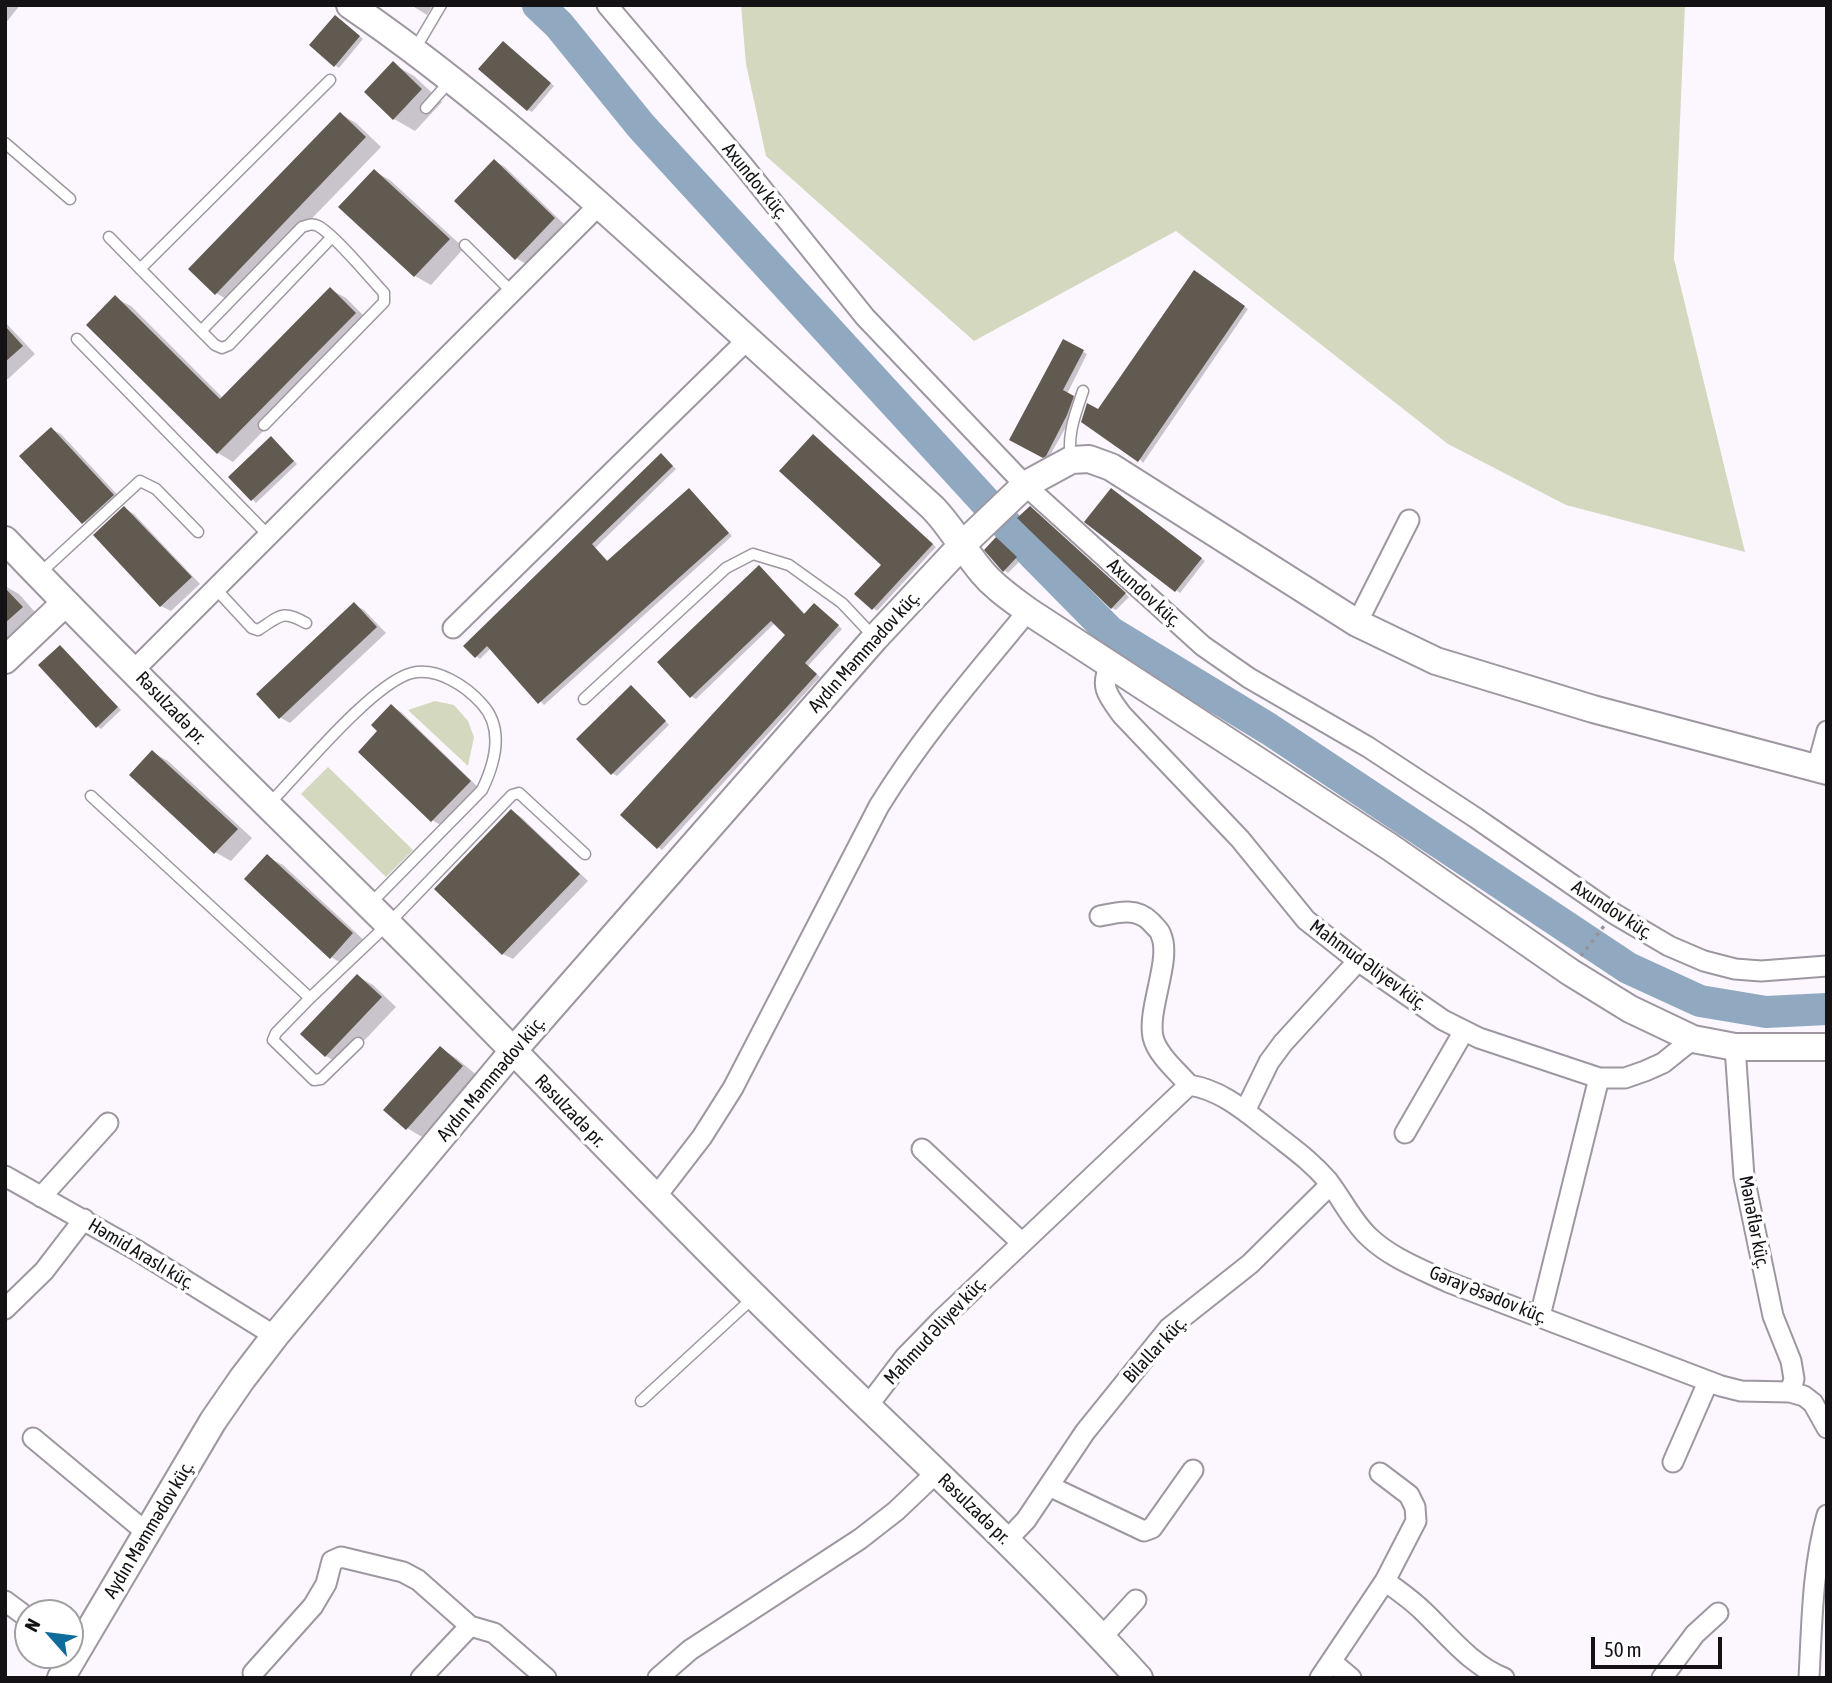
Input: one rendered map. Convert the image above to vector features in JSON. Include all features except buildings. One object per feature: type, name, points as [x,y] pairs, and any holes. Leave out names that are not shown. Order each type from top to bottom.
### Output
[{"type":"street","points":[[350,5],[452,79],[600,204],[932,507],[993,584],[1028,611],[1390,847],[1570,972],[1630,1009],[1693,1040],[1735,1047],[1827,1047]]},
{"type":"street","name":"Axundov küç.","points":[[610,6],[742,164],[864,317],[1018,491],[1203,646],[1249,678],[1368,747],[1613,913],[1670,946],[1704,961],[1735,969],[1761,971],[1827,966]]},
{"type":"street","points":[[134,670],[600,204]]},
{"type":"street","points":[[453,628],[748,339]]},
{"type":"street","points":[[1071,460],[1089,459],[1111,467],[1357,623],[1398,645],[1477,676],[1822,770],[1827,731]]},
{"type":"street","name":"Aydın Məmmədov küç.","points":[[84,1630],[213,1421],[242,1379],[513,1051],[875,638],[962,545],[1018,491],[1071,460]]},
{"type":"street","points":[[1357,623],[1409,520]]},
{"type":"street","name":"Rəsulzadə pr.","points":[[5,540],[267,806],[388,924],[655,1198],[1007,1541],[1139,1678]]},
{"type":"street","points":[[5,660],[65,603]]},
{"type":"street","points":[[655,1198],[702,1137],[733,1088],[879,806],[898,775],[915,749],[1028,611]]},
{"type":"street","name":"Mahmud Əliyev küç.","points":[[1110,666],[1104,677],[1107,694],[1122,715],[1240,839],[1306,920],[1358,961],[1443,1020],[1464,1031],[1599,1078],[1625,1078],[1645,1071],[1663,1063],[1693,1040]]},
{"type":"street","points":[[1100,916],[1121,911],[1134,912],[1147,918],[1161,934],[1164,953],[1153,1016],[1153,1038],[1159,1050],[1189,1085]]},
{"type":"street","points":[[1245,1111],[1269,1062],[1283,1043],[1358,961]]},
{"type":"street","points":[[1405,1133],[1464,1031]]},
{"type":"street","name":"Mənəflər küç.","points":[[1735,1047],[1744,1177],[1773,1316],[1791,1361],[1794,1379],[1790,1392]]},
{"type":"street","points":[[1540,1316],[1599,1078]]},
{"type":"street","name":"Mahmud Əliyev küç.","points":[[867,1407],[905,1357],[941,1320],[1189,1085]]},
{"type":"street","name":"Gəray Əsədov küç.","points":[[1189,1085],[1222,1095],[1245,1111],[1304,1156],[1331,1185],[1354,1220],[1384,1249],[1448,1282],[1709,1382],[1741,1391],[1790,1392]]},
{"type":"street","points":[[41,1197],[108,1123]]},
{"type":"street","points":[[922,1149],[1021,1242]]},
{"type":"street","name":"Həmid Araslı küç.","points":[[5,1175],[85,1219],[275,1336]]},
{"type":"street","name":"Bilallar küç.","points":[[1007,1541],[1027,1520],[1085,1432],[1169,1328],[1250,1264],[1331,1185]]},
{"type":"street","points":[[5,1309],[44,1271],[85,1219]]},
{"type":"street","points":[[1674,1462],[1709,1382]]},
{"type":"street","points":[[1790,1392],[1804,1396],[1813,1403],[1827,1428]]},
{"type":"street","points":[[33,1438],[147,1532]]},
{"type":"street","points":[[1049,1486],[1144,1531],[1152,1528],[1193,1470]]},
{"type":"street","points":[[666,1675],[690,1650],[860,1538],[896,1511],[936,1473]]},
{"type":"street","points":[[1320,1678],[1385,1581],[1416,1521],[1415,1507],[1409,1495],[1380,1473]]},
{"type":"street","points":[[1809,1678],[1814,1575],[1818,1546],[1827,1516]]},
{"type":"street","points":[[253,1673],[313,1606],[326,1584],[332,1561],[341,1558],[403,1572],[418,1580],[470,1626],[494,1633],[546,1678]]},
{"type":"street","points":[[1385,1581],[1421,1609],[1466,1654],[1488,1671],[1504,1678]]},
{"type":"street","points":[[1102,1637],[1136,1600]]},
{"type":"street","points":[[1662,1678],[1695,1634],[1718,1613]]},
{"type":"street","points":[[421,1678],[470,1626]]},
{"type":"street","points":[[1332,1662],[1351,1678]]},
{"type":"lane","points":[[414,50],[442,5]]},
{"type":"lane","points":[[426,108],[452,79]]},
{"type":"lane","points":[[140,269],[330,80]]},
{"type":"lane","points":[[5,143],[70,199]]},
{"type":"lane","points":[[201,331],[302,227],[311,224],[319,227],[331,238],[384,293],[384,302],[264,425]]},
{"type":"lane","points":[[109,237],[215,345],[222,348],[229,345],[331,238]]},
{"type":"lane","points":[[465,245],[512,292]]},
{"type":"lane","points":[[77,339],[268,535]]},
{"type":"lane","points":[[1071,460],[1070,429],[1083,391]]},
{"type":"lane","points":[[38,574],[140,481],[156,489],[198,532]]},
{"type":"lane","points":[[584,699],[726,568],[753,554],[789,565],[842,603],[875,638]]},
{"type":"lane","points":[[215,588],[252,628],[258,630],[282,615],[291,615],[306,623]]},
{"type":"lane","points":[[267,806],[370,699],[390,682],[413,673],[435,674],[469,691],[485,707],[495,729],[497,748],[491,771],[482,790],[369,905]]},
{"type":"lane","points":[[358,1043],[321,1079],[314,1080],[273,1040],[310,998],[388,924],[512,795],[519,793],[585,854]]},
{"type":"lane","points":[[91,796],[310,998]]},
{"type":"lane","points":[[641,1401],[755,1297]]},
{"type":"path","points":[[1570,972],[1613,913]]},
{"type":"green space","points":[[741,5],[1685,5],[1674,259],[1745,552],[1566,505],[1448,444],[1176,231],[974,341],[766,156],[746,64]]},
{"type":"green space","points":[[435,701],[454,705],[468,721],[474,737],[468,766],[408,710]]},
{"type":"green space","points":[[328,767],[413,850],[386,877],[301,794]]},
{"type":"waterway","points":[[538,5],[559,25],[641,126],[1034,555],[1110,632],[1269,729],[1628,968],[1700,1001],[1766,1012],[1827,1009]]}]
